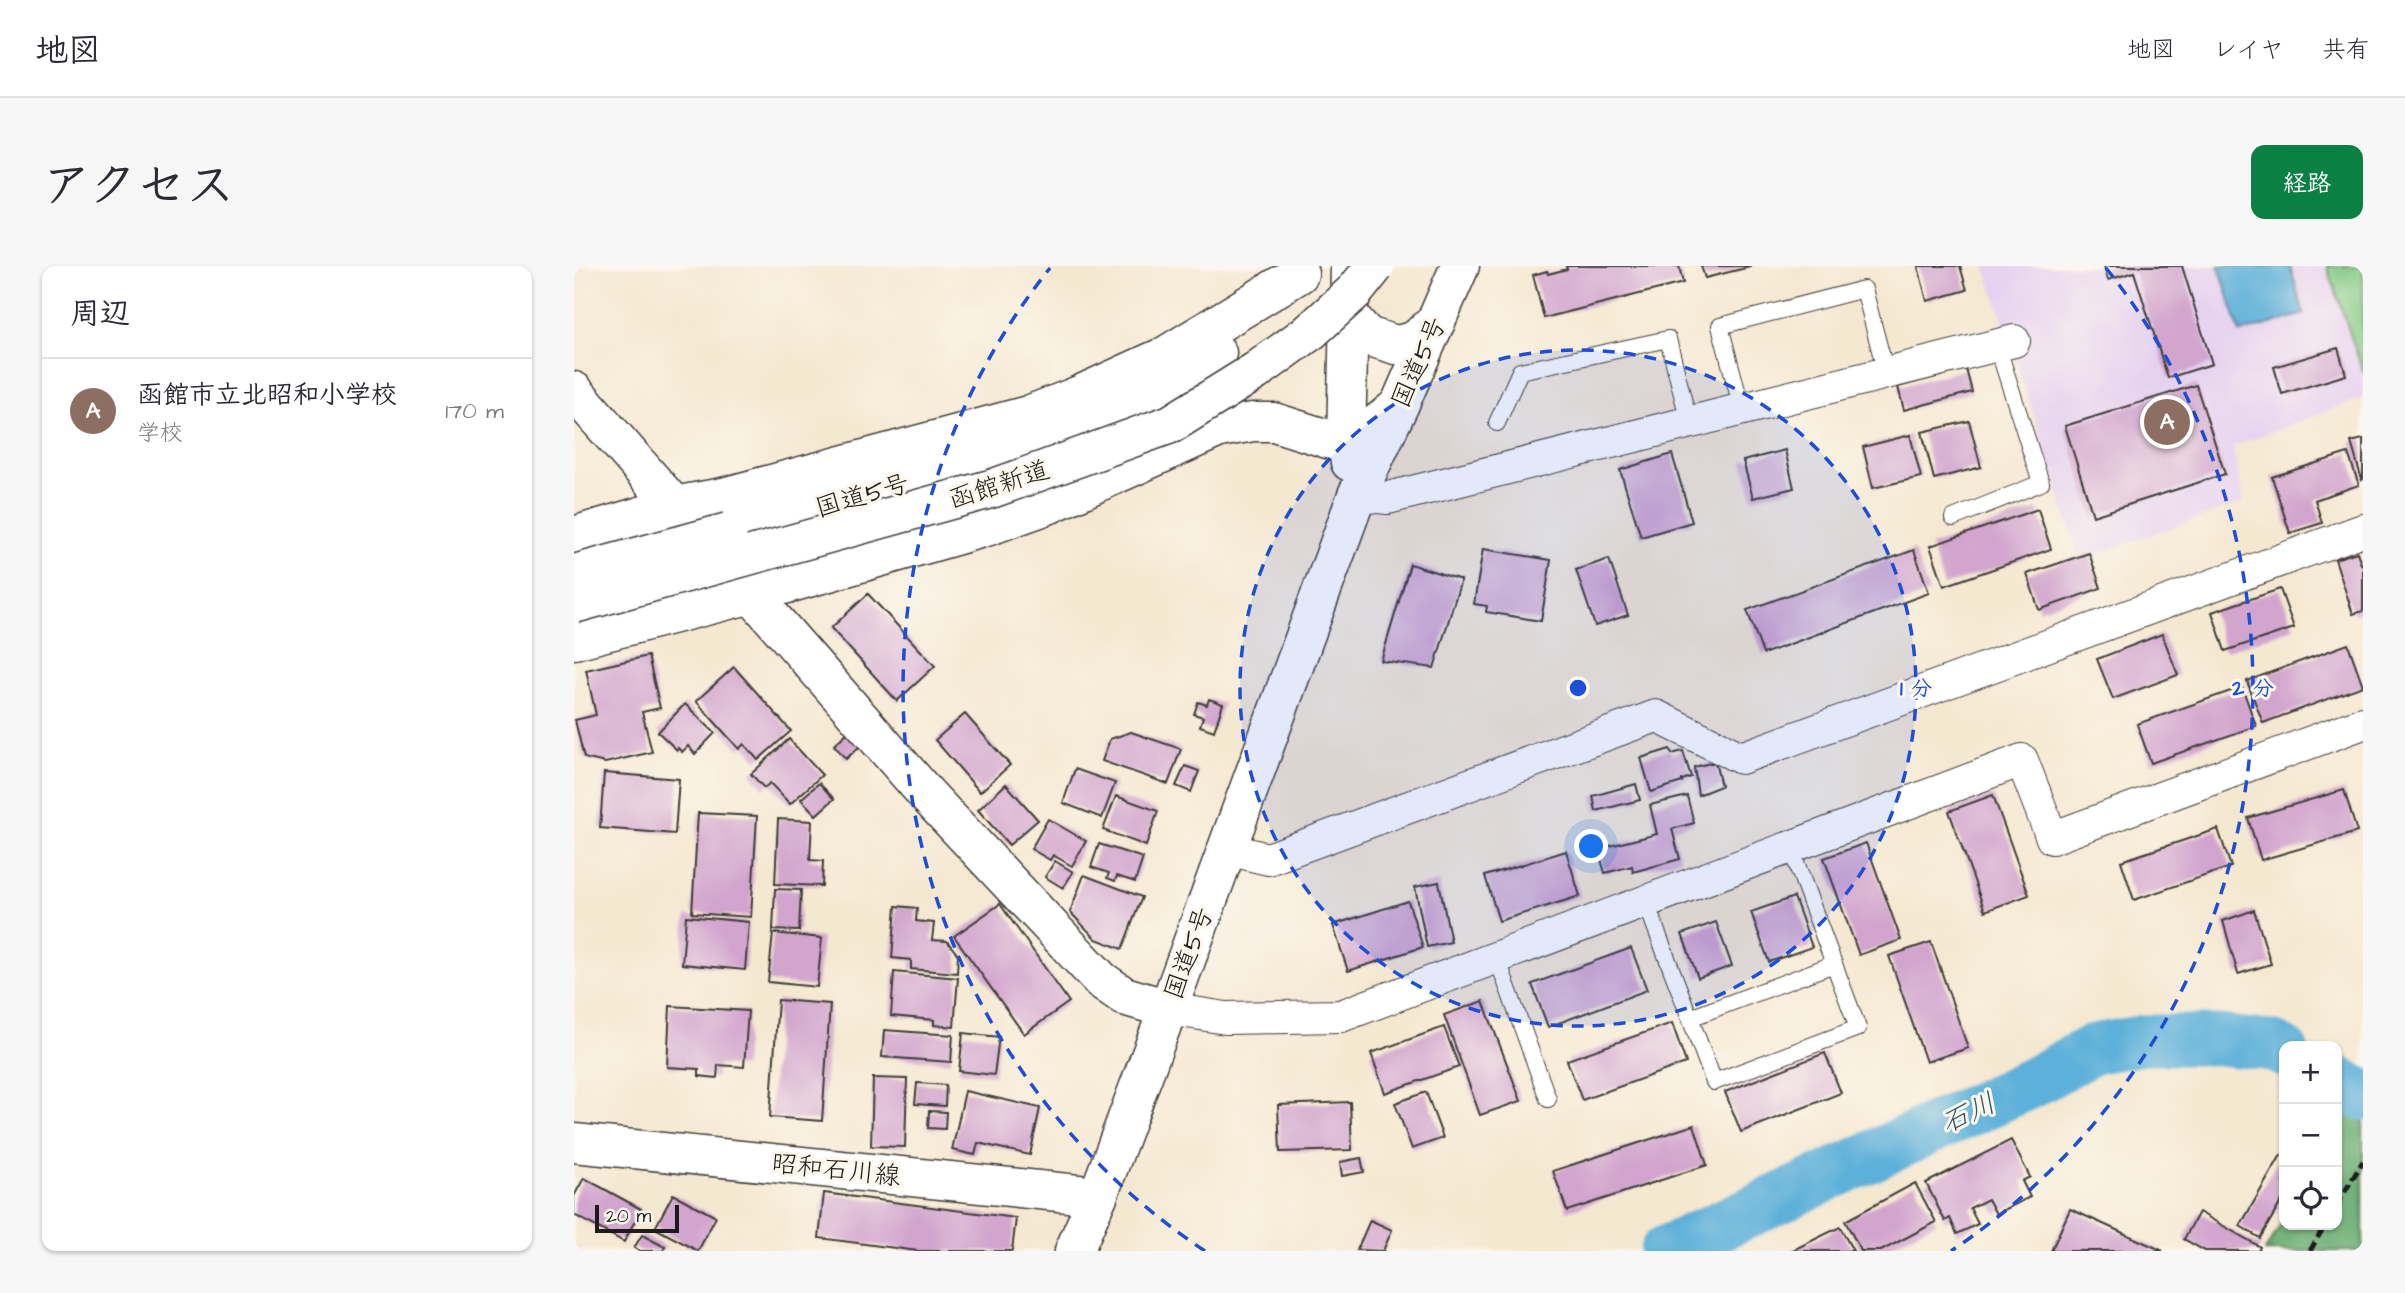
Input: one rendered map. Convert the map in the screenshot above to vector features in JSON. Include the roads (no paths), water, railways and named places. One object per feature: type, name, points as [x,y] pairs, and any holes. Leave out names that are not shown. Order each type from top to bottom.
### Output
[{"type":"main road","name":"国道5号","points":[[1350,266],[1346,442],[1357,495]]},
{"type":"main road","name":"函館新道","points":[[574,604],[994,488],[1171,424],[1256,371],[1311,331],[1355,291],[1375,266]]},
{"type":"main road","name":"国道5号","points":[[1074,1251],[1168,1009],[1357,495],[1460,266]]},
{"type":"main road","name":"国道5号","points":[[574,574],[879,491],[989,457],[1129,406],[1166,387],[1225,347],[1256,321],[1302,270]]},
{"type":"main road","points":[[574,536],[674,506],[723,496],[1015,418],[1077,396],[1165,356],[1302,270]]},
{"type":"main road","points":[[1350,317],[1367,336],[1395,345],[1414,341],[1436,322]]},
{"type":"main road","points":[[574,391],[927,795],[1101,980],[1124,996],[1168,1009]]},
{"type":"main road","points":[[574,640],[919,547],[1037,509],[1144,464],[1219,428],[1253,422],[1274,422],[1337,442],[1346,442],[1362,434],[1399,406]]},
{"type":"main road","name":"昭和石川線","points":[[574,1143],[1097,1196]]},
{"type":"street","points":[[1357,495],[1388,498],[2005,343]]},
{"type":"street","points":[[1227,849],[1268,859],[1656,716],[1741,758],[2363,530]]},
{"type":"street","points":[[1168,1009],[1226,1018],[1341,1016],[2022,760],[2052,838],[2363,723]]},
{"type":"lane","points":[[1742,409],[1720,326],[1864,289],[1886,373]]},
{"type":"lane","points":[[1497,423],[1520,372],[1668,339],[1689,422]]},
{"type":"lane","points":[[1953,518],[2041,483],[2005,343]]},
{"type":"lane","points":[[1646,903],[1714,1082],[1858,1028],[1791,849]]},
{"type":"lane","points":[[1497,958],[1548,1099]]},
{"type":"lane","points":[[1690,1018],[1834,964]]},
{"type":"water","points":[[2219,266],[2290,266],[2304,314],[2240,333]]},
{"type":"waterway","name":"石川","points":[[1665,1251],[2031,1083],[2093,1049],[2144,1040],[2218,1040],[2272,1046],[2279,1050]]},
{"type":"waterway","name":"石川","points":[[2342,1084],[2363,1095]]},
{"type":"railway","points":[[2342,1197],[2363,1161]]},
{"type":"railway","points":[[2310,1251],[2322,1230]]},
{"type":"place","name":"函館市立北昭和小学校","points":[[2167,422]]}]
